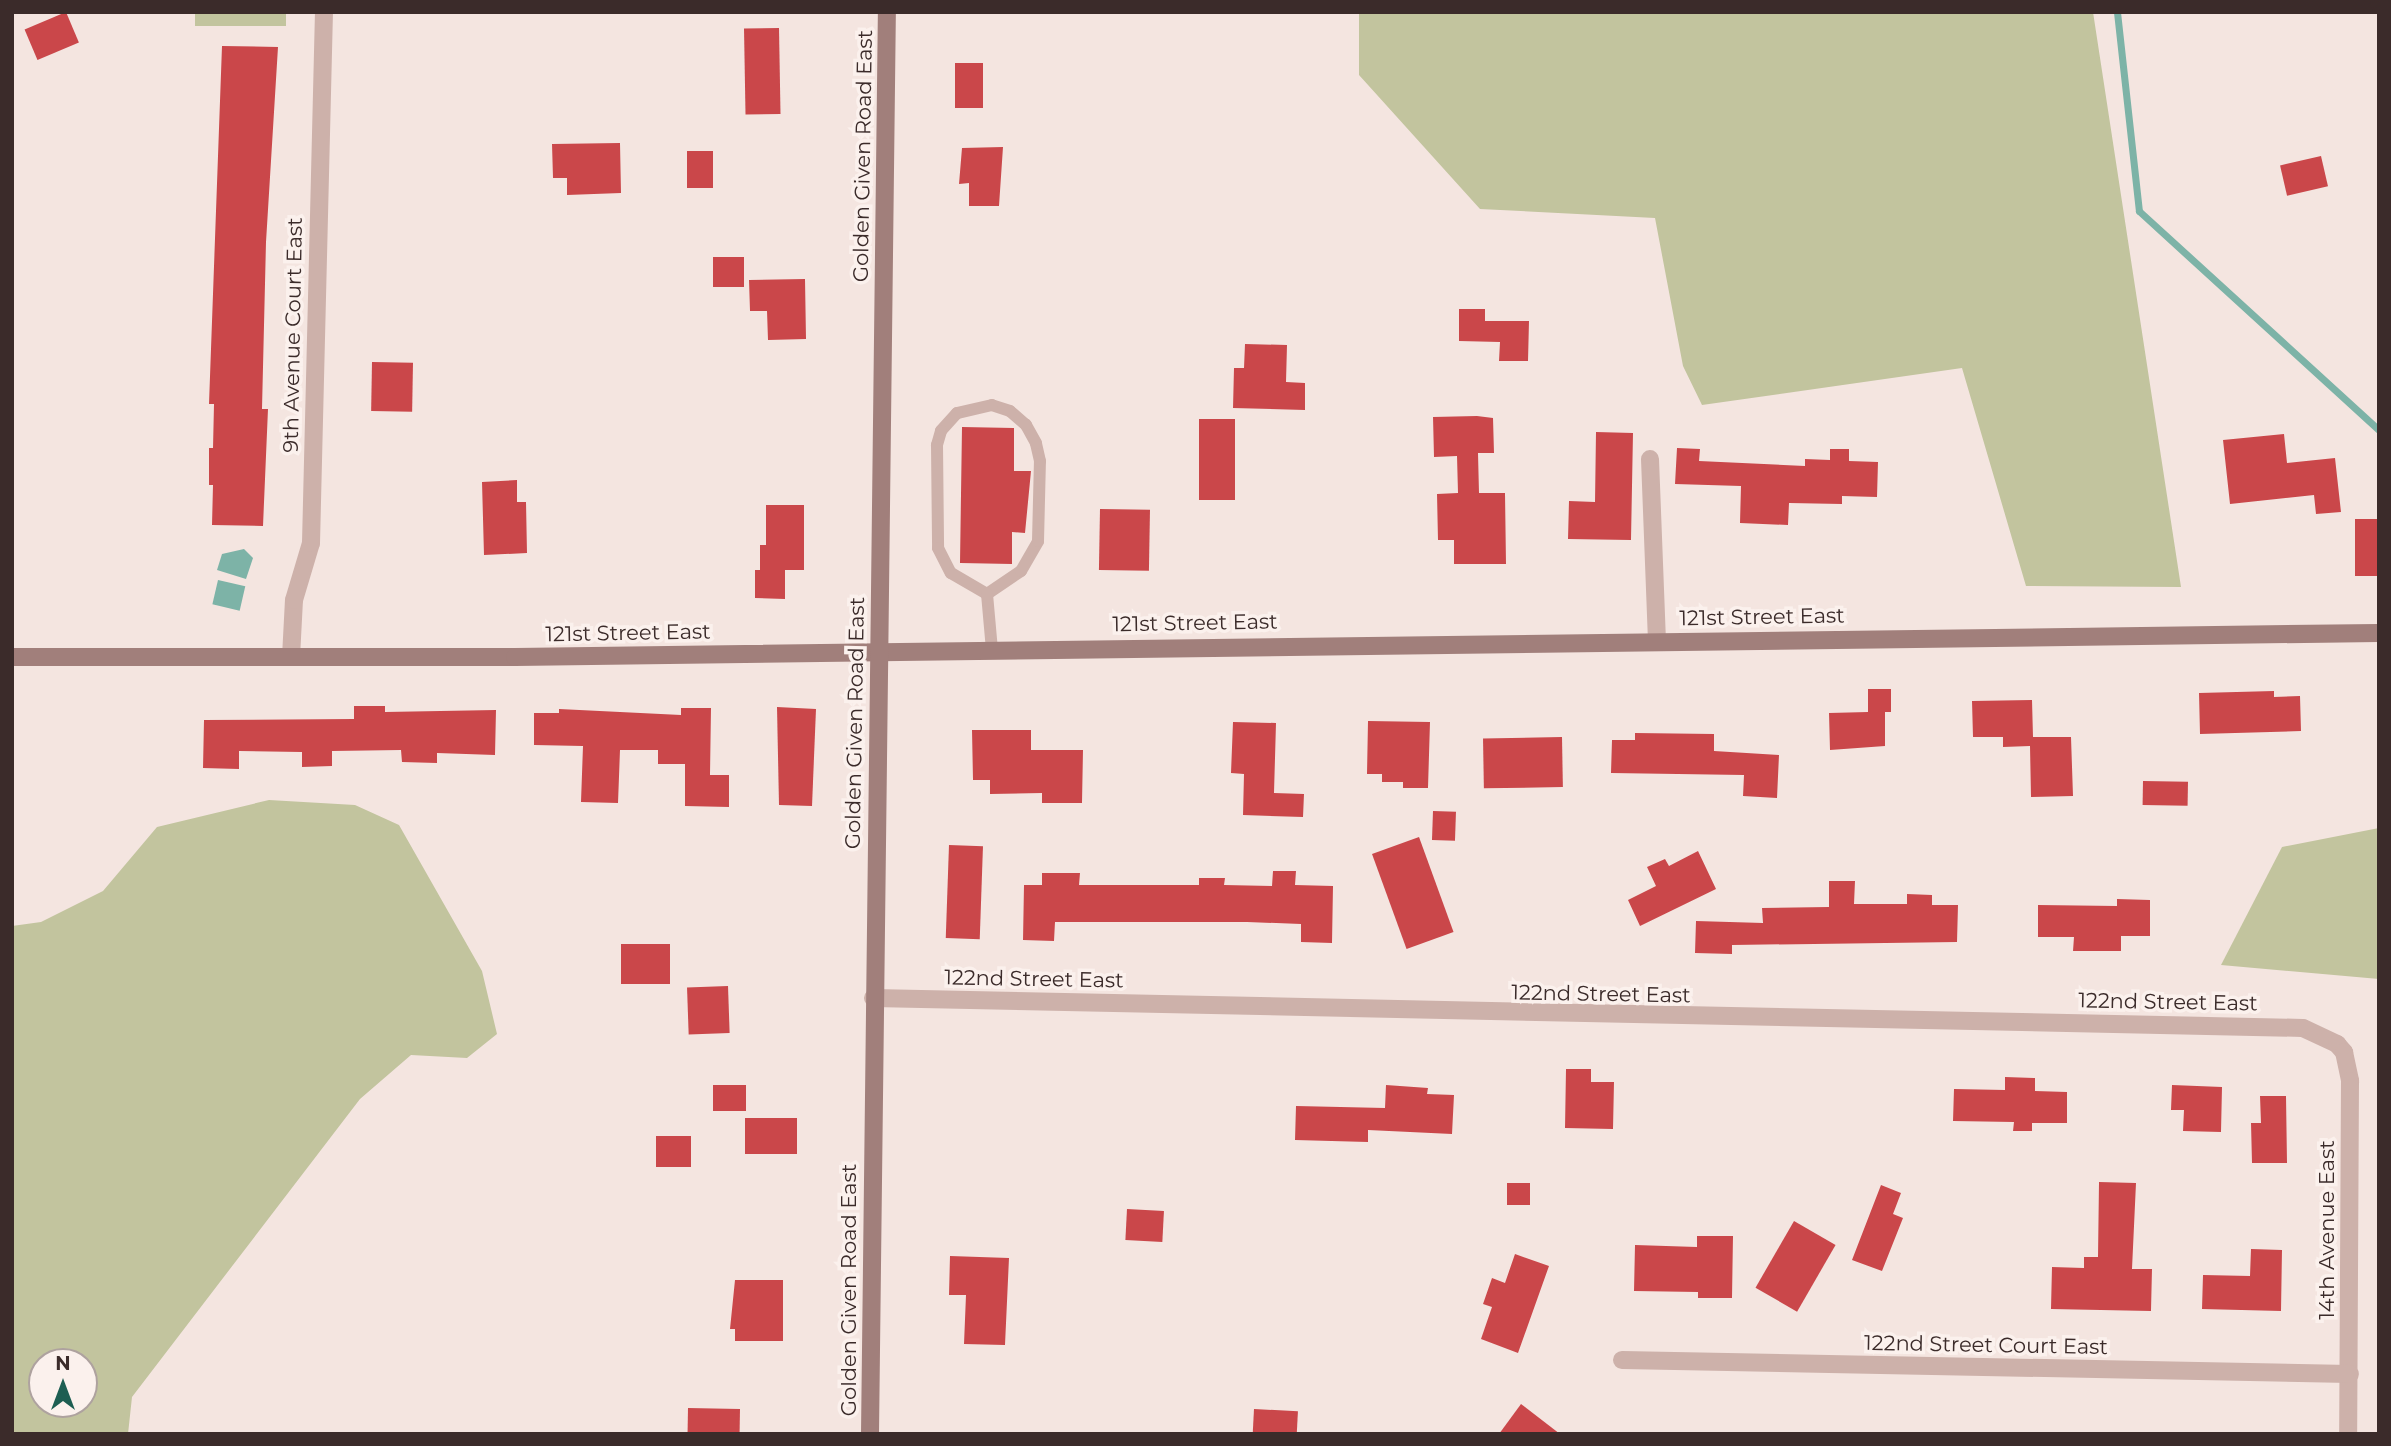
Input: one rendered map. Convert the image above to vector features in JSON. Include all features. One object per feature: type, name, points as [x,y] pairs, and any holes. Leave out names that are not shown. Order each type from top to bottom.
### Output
[{"type":"street","name":"9th Avenue Court East","points":[[291,657],[294,600],[311,543],[324,12]]},
{"type":"street","name":"Golden Given Road East","points":[[870,1434],[873,998],[887,12]]},
{"type":"street","points":[[1650,459],[1657,641]]},
{"type":"street","name":"121st Street East","points":[[12,657],[879,652],[2379,633]]},
{"type":"street","name":"122nd Street East","points":[[873,998],[1675,1019],[2289,1026],[2326,1037]]},
{"type":"street","name":"14th Avenue East","points":[[2326,1037],[2344,1052],[2350,1081],[2348,1434]]},
{"type":"street","name":"122nd Street Court East","points":[[1622,1360],[2350,1374]]},
{"type":"lane","points":[[992,405],[1018,418],[1036,443],[1040,461],[1038,541],[1021,571],[987,594],[943,564],[938,548],[937,445],[941,431],[957,414],[992,405]]},
{"type":"lane","points":[[987,594],[992,650]]},
{"type":"green space","points":[[195,12],[286,12],[286,26],[195,26]]},
{"type":"green space","points":[[1359,12],[2093,12],[2181,587],[2026,586],[1962,368],[1702,405],[1683,366],[1655,218],[1480,209],[1359,75]]},
{"type":"green space","points":[[269,800],[355,805],[399,825],[482,971],[497,1034],[467,1058],[411,1055],[360,1099],[132,1397],[128,1434],[12,1434],[12,926],[41,922],[103,891],[157,827]]},
{"type":"green space","points":[[2379,828],[2379,979],[2221,965],[2282,847]]},
{"type":"water","points":[[244,549],[253,558],[246,579],[217,570],[222,554]]},
{"type":"water","points":[[218,580],[245,586],[240,611],[212,604]]},
{"type":"building","points":[[66,12],[79,42],[37,60],[25,30]]},
{"type":"building","points":[[779,28],[781,114],[746,115],[744,29]]},
{"type":"building","points":[[222,46],[278,47],[266,242],[262,409],[268,409],[263,526],[212,525],[213,485],[209,485],[209,448],[213,448],[214,404],[209,404]]},
{"type":"building","points":[[955,63],[983,63],[983,108],[955,108]]},
{"type":"building","points":[[620,143],[621,193],[567,195],[567,178],[553,178],[552,144]]},
{"type":"building","points":[[1003,147],[999,206],[969,206],[969,183],[959,184],[962,148]]},
{"type":"building","points":[[687,151],[713,151],[713,188],[687,188]]},
{"type":"building","points":[[2321,156],[2328,186],[2287,196],[2280,165]]},
{"type":"building","points":[[713,257],[744,257],[744,287],[713,287]]},
{"type":"building","points":[[805,279],[806,339],[768,340],[767,311],[750,311],[749,280]]},
{"type":"building","points":[[1459,309],[1485,309],[1485,321],[1529,321],[1528,361],[1499,361],[1500,342],[1459,341]]},
{"type":"building","points":[[1245,344],[1287,345],[1286,382],[1305,383],[1305,410],[1233,408],[1234,368],[1244,368]]},
{"type":"building","points":[[372,362],[413,363],[412,412],[371,411]]},
{"type":"building","points":[[1433,417],[1493,418],[1494,453],[1478,453],[1479,493],[1505,493],[1506,564],[1454,564],[1454,540],[1438,540],[1437,494],[1458,493],[1457,456],[1434,457]]},
{"type":"building","points":[[1199,419],[1235,419],[1235,500],[1199,500]]},
{"type":"building","points":[[962,427],[1014,428],[1014,471],[1031,471],[1025,533],[1012,532],[1012,564],[960,563]]},
{"type":"building","points":[[1596,432],[1633,433],[1631,540],[1568,539],[1569,501],[1595,502]]},
{"type":"building","points":[[2284,434],[2287,463],[2335,458],[2341,512],[2316,514],[2314,495],[2230,504],[2223,440]]},
{"type":"building","points":[[1677,448],[1700,449],[1699,461],[1805,466],[1805,459],[1830,460],[1830,449],[1849,449],[1849,461],[1878,462],[1877,497],[1842,496],[1842,504],[1789,503],[1788,525],[1740,523],[1741,486],[1675,484]]},
{"type":"building","points":[[517,480],[517,502],[526,502],[527,553],[484,555],[482,482]]},
{"type":"building","points":[[766,505],[804,505],[804,570],[785,570],[785,599],[755,598],[755,570],[760,570],[760,545],[766,545]]},
{"type":"building","points":[[1100,509],[1150,510],[1149,571],[1099,570]]},
{"type":"building","points":[[2355,519],[2379,519],[2379,576],[2355,576]]},
{"type":"building","points":[[1868,689],[1891,689],[1891,712],[1885,712],[1885,746],[1830,750],[1829,713],[1868,712]]},
{"type":"building","points":[[2274,691],[2274,697],[2300,696],[2301,731],[2200,734],[2199,693]]},
{"type":"building","points":[[2032,700],[2033,737],[2071,737],[2073,796],[2031,797],[2030,746],[2003,747],[2003,737],[1973,737],[1972,701]]},
{"type":"building","points":[[354,706],[385,706],[385,712],[496,710],[495,755],[437,753],[437,763],[402,762],[401,750],[332,751],[332,766],[302,767],[302,752],[239,751],[239,769],[203,768],[204,720],[354,719]]},
{"type":"building","points":[[777,707],[816,709],[812,806],[779,805]]},
{"type":"building","points":[[681,708],[711,708],[710,775],[729,775],[729,807],[685,806],[685,764],[658,764],[658,750],[620,750],[618,803],[581,802],[583,746],[534,745],[534,713],[559,713],[559,709],[681,715]]},
{"type":"building","points":[[1368,721],[1430,722],[1428,788],[1403,788],[1403,782],[1382,782],[1382,774],[1367,774]]},
{"type":"building","points":[[1233,722],[1276,723],[1274,793],[1304,794],[1303,817],[1243,815],[1244,774],[1231,773]]},
{"type":"building","points":[[972,730],[1031,730],[1031,750],[1083,750],[1082,803],[1042,803],[1042,793],[990,794],[990,780],[973,780]]},
{"type":"building","points":[[1635,733],[1714,734],[1714,751],[1779,755],[1777,798],[1743,796],[1744,775],[1611,773],[1612,740],[1635,740]]},
{"type":"building","points":[[1562,737],[1563,787],[1484,788],[1483,738]]},
{"type":"building","points":[[2143,781],[2188,782],[2188,806],[2143,805]]},
{"type":"building","points":[[1433,811],[1456,812],[1455,841],[1432,840]]},
{"type":"building","points":[[1419,837],[1454,932],[1407,949],[1372,854]]},
{"type":"building","points":[[949,845],[983,846],[980,939],[946,938]]},
{"type":"building","points":[[1698,851],[1716,889],[1640,926],[1628,900],[1656,886],[1647,867],[1665,859],[1669,866]]},
{"type":"building","points":[[1273,871],[1296,871],[1295,885],[1333,886],[1332,943],[1301,942],[1301,924],[1247,922],[1055,922],[1054,941],[1023,940],[1024,885],[1042,885],[1042,873],[1080,873],[1079,885],[1199,885],[1199,878],[1225,878],[1224,885],[1272,886]]},
{"type":"building","points":[[1829,881],[1855,881],[1854,904],[1907,904],[1907,894],[1932,895],[1932,905],[1958,905],[1957,942],[1732,945],[1732,954],[1695,953],[1696,921],[1763,923],[1762,908],[1829,907]]},
{"type":"building","points":[[2117,899],[2150,900],[2150,936],[2121,936],[2121,951],[2073,951],[2074,937],[2038,937],[2038,905],[2117,906]]},
{"type":"building","points":[[621,944],[670,944],[670,984],[621,984]]},
{"type":"building","points":[[728,986],[730,1033],[689,1034],[687,987]]},
{"type":"building","points":[[1566,1069],[1591,1069],[1591,1082],[1614,1082],[1613,1129],[1565,1128]]},
{"type":"building","points":[[2005,1077],[2035,1078],[2035,1091],[2067,1092],[2067,1123],[2032,1123],[2032,1131],[2013,1131],[2014,1122],[1953,1121],[1954,1089],[2005,1090]]},
{"type":"building","points":[[713,1085],[746,1085],[746,1111],[713,1111]]},
{"type":"building","points":[[1386,1085],[1428,1088],[1427,1094],[1454,1095],[1452,1134],[1368,1130],[1368,1142],[1295,1140],[1296,1106],[1385,1108]]},
{"type":"building","points":[[2172,1085],[2222,1087],[2221,1132],[2183,1131],[2184,1110],[2171,1110]]},
{"type":"building","points":[[2260,1096],[2286,1096],[2287,1163],[2252,1163],[2251,1123],[2261,1123]]},
{"type":"building","points":[[745,1118],[797,1118],[797,1154],[745,1154]]},
{"type":"building","points":[[656,1136],[691,1136],[691,1167],[656,1167]]},
{"type":"building","points":[[2099,1182],[2136,1183],[2132,1269],[2152,1269],[2151,1311],[2051,1309],[2052,1267],[2084,1268],[2084,1257],[2098,1257]]},
{"type":"building","points":[[1507,1183],[1530,1183],[1530,1205],[1507,1205]]},
{"type":"building","points":[[1881,1185],[1901,1193],[1893,1214],[1903,1218],[1882,1271],[1852,1260]]},
{"type":"building","points":[[1127,1209],[1164,1211],[1162,1242],[1125,1240]]},
{"type":"building","points":[[1794,1221],[1836,1245],[1797,1312],[1756,1288]]},
{"type":"building","points":[[1697,1236],[1733,1236],[1732,1298],[1698,1298],[1698,1292],[1634,1291],[1635,1245],[1697,1247]]},
{"type":"building","points":[[2251,1249],[2282,1250],[2281,1311],[2202,1309],[2203,1275],[2250,1276]]},
{"type":"building","points":[[1515,1254],[1549,1266],[1518,1353],[1481,1339],[1492,1307],[1483,1304],[1492,1278],[1505,1283]]},
{"type":"building","points":[[950,1256],[1009,1258],[1005,1345],[964,1344],[966,1295],[949,1295]]},
{"type":"building","points":[[735,1280],[783,1280],[783,1341],[735,1341],[735,1329],[730,1329]]},
{"type":"building","points":[[1521,1404],[1560,1434],[1499,1434]]},
{"type":"building","points":[[688,1408],[740,1409],[740,1434],[688,1434]]},
{"type":"building","points":[[1254,1409],[1298,1411],[1297,1434],[1253,1434]]},
{"type":"waterway","points":[[2117,12],[2139,211],[2379,430]]}]
